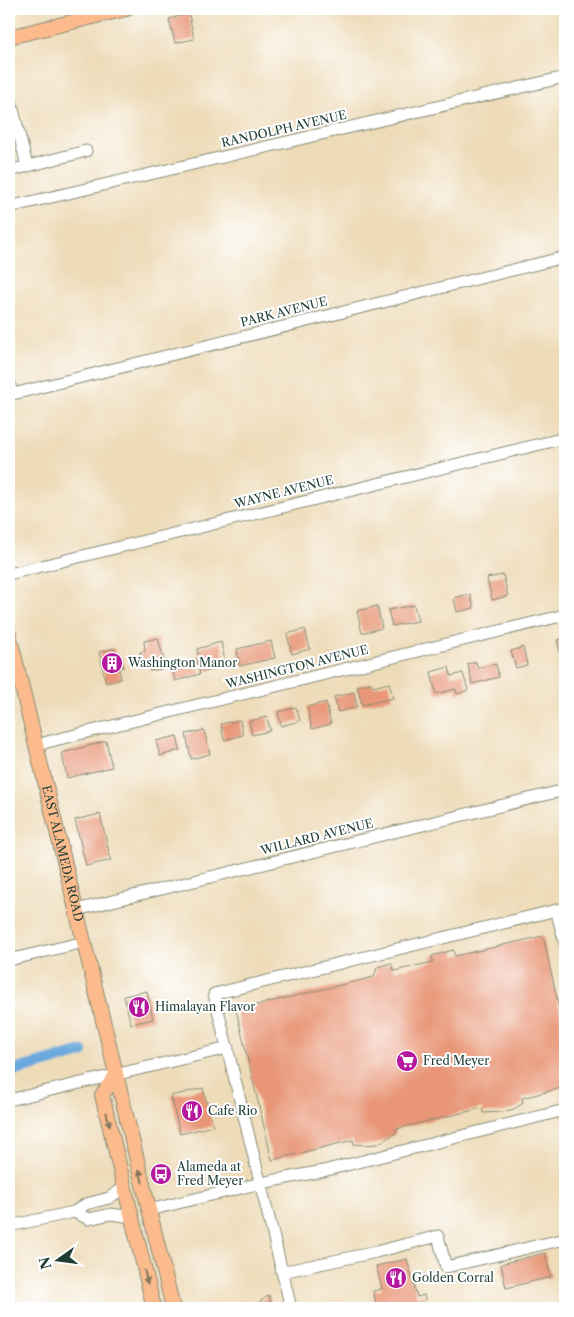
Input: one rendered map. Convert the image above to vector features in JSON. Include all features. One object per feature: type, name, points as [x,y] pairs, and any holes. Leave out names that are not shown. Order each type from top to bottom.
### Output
[{"type":"main road","points":[[9,37],[126,9]]},
{"type":"main road","name":"EAST ALAMEDA ROAD","points":[[9,634],[174,1308]]},
{"type":"main road","points":[[116,1075],[102,1095],[154,1308]]},
{"type":"street","name":"RANDOLPH AVENUE","points":[[9,207],[565,77]]},
{"type":"street","points":[[9,92],[27,166]]},
{"type":"street","points":[[9,171],[86,151]]},
{"type":"street","name":"PARK AVENUE","points":[[10,394],[565,257]]},
{"type":"street","points":[[9,381],[10,394]]},
{"type":"street","name":"WAYNE AVENUE","points":[[9,574],[565,438]]},
{"type":"street","name":"WASHINGTON AVENUE","points":[[36,746],[56,739],[565,615]]},
{"type":"street","name":"WILLARD AVENUE","points":[[76,910],[565,790]]},
{"type":"street","points":[[291,1308],[214,994],[561,909],[565,943]]},
{"type":"street","points":[[9,959],[84,942]]},
{"type":"street","points":[[9,1100],[228,1048]]},
{"type":"street","points":[[149,1210],[323,1171],[565,1110]]},
{"type":"street","points":[[9,1226],[74,1212],[86,1204],[109,1198],[125,1187]]},
{"type":"street","points":[[74,1212],[89,1219],[111,1214],[132,1218]]},
{"type":"street","points":[[282,1272],[376,1252],[438,1236],[446,1268],[565,1239]]},
{"type":"building","points":[[188,10],[194,39],[175,43],[169,19],[180,16],[179,13]]},
{"type":"building","points":[[503,575],[508,596],[492,600],[487,578]]},
{"type":"building","points":[[470,594],[474,608],[457,612],[454,598]]},
{"type":"building","points":[[414,605],[418,621],[392,626],[388,610]]},
{"type":"building","points":[[377,606],[382,628],[362,633],[357,611]]},
{"type":"building","points":[[305,629],[310,649],[292,654],[287,634]]},
{"type":"building","name":"Washington Manor","points":[[158,638],[166,668],[150,671],[148,662],[142,663],[140,652],[145,651],[144,641]]},
{"type":"building","points":[[565,639],[565,657],[561,658],[557,640]]},
{"type":"building","points":[[271,641],[275,658],[240,666],[237,649]]},
{"type":"building","points":[[221,642],[226,666],[203,672],[197,649]]},
{"type":"building","points":[[523,647],[527,665],[516,668],[511,651]]},
{"type":"building","name":"Washington Manor","points":[[114,648],[117,658],[121,657],[124,667],[119,669],[121,679],[106,683],[99,652]]},
{"type":"building","points":[[196,659],[200,674],[175,681],[171,664]]},
{"type":"building","points":[[476,662],[478,668],[496,664],[499,677],[472,684],[468,664]]},
{"type":"building","points":[[449,667],[451,676],[463,673],[468,690],[457,694],[456,689],[436,694],[431,672]]},
{"type":"building","points":[[371,683],[373,687],[389,683],[393,698],[362,705],[357,686]]},
{"type":"building","points":[[354,692],[357,707],[338,712],[334,697]]},
{"type":"building","points":[[326,702],[331,724],[312,729],[307,707]]},
{"type":"building","points":[[296,707],[300,721],[281,726],[278,712]]},
{"type":"building","points":[[267,717],[270,731],[252,735],[249,721]]},
{"type":"building","points":[[240,720],[243,735],[224,740],[221,724]]},
{"type":"building","points":[[204,730],[210,754],[191,759],[186,734]]},
{"type":"building","points":[[177,736],[180,750],[160,756],[156,741]]},
{"type":"building","points":[[106,741],[112,767],[67,778],[62,753]]},
{"type":"building","points":[[100,814],[111,860],[86,866],[75,820]]},
{"type":"building","name":"Fred Meyer","points":[[543,936],[565,1034],[565,1087],[522,1098],[523,1103],[514,1109],[503,1112],[483,1113],[482,1108],[396,1129],[396,1133],[377,1144],[354,1144],[353,1140],[272,1160],[236,1010],[374,977],[377,967],[391,963],[394,971],[433,962],[432,956],[453,950],[455,956]]},
{"type":"building","name":"Himalayan Flavor","points":[[147,991],[153,1019],[131,1024],[124,996]]},
{"type":"building","name":"Cafe Rio","points":[[203,1088],[213,1126],[180,1134],[171,1096]]},
{"type":"building","points":[[545,1253],[551,1277],[506,1288],[501,1264]]},
{"type":"building","name":"Golden Corral","points":[[407,1259],[417,1297],[424,1295],[427,1308],[377,1308],[373,1291],[382,1289],[376,1266]]},
{"type":"building","points":[[269,1295],[272,1308],[251,1308]]},
{"type":"building","points":[[241,1302],[251,1308],[237,1308]]},
{"type":"waterway","points":[[9,1072],[82,1052]]},
{"type":"place","name":"Washington Manor","points":[[112,663]]},
{"type":"place","name":"Himalayan Flavor","points":[[139,1007]]},
{"type":"place","name":"Fred Meyer","points":[[407,1061]]},
{"type":"place","name":"Cafe Rio","points":[[192,1111]]},
{"type":"place","name":"Alameda at Fred Meyer","points":[[161,1174]]},
{"type":"place","name":"Golden Corral","points":[[396,1278]]}]
